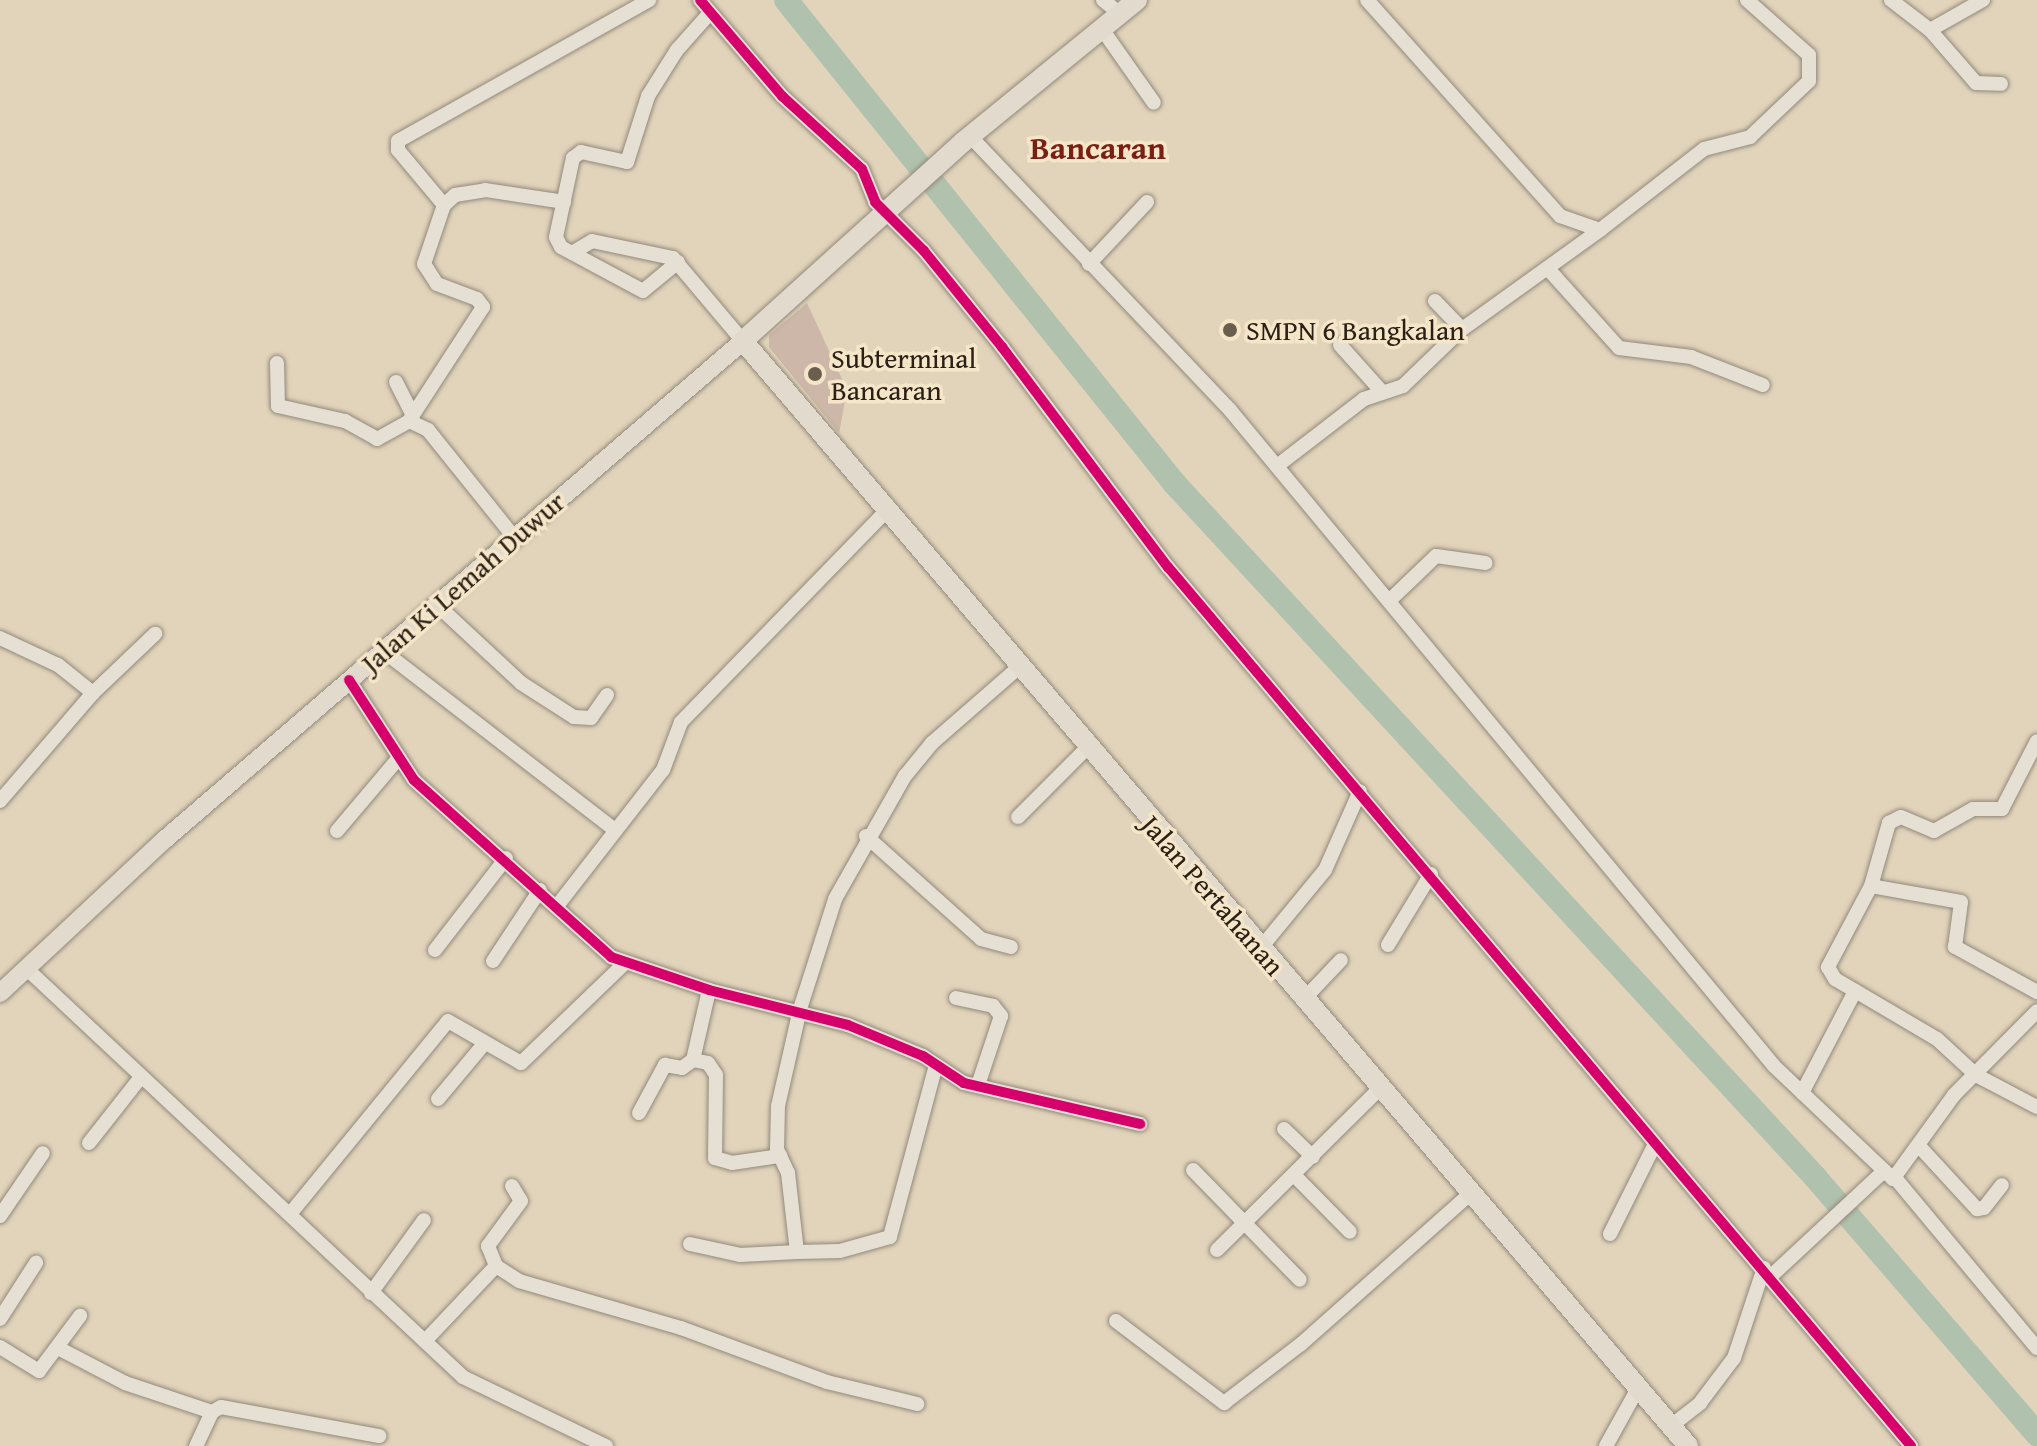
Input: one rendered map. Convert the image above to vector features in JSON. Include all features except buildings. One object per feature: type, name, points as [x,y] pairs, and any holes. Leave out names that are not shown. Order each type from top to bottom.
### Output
[{"type":"highway","name":"Jalan Ki Lemah Duwur","points":[[743,341],[967,139],[1137,0]]},
{"type":"highway","name":"Jalan Pertahanan","points":[[743,341],[888,509],[1086,749],[1259,950],[1305,998],[1688,1446]]},
{"type":"main road","name":"Jalan Ki Lemah Duwur","points":[[0,993],[382,650],[743,341]]},
{"type":"street","points":[[444,205],[398,150],[398,141],[649,0]]},
{"type":"street","points":[[700,0],[782,96],[862,169],[888,210],[924,251],[1168,567],[1431,874],[1655,1144],[1767,1272],[1821,1345],[1911,1446]]},
{"type":"street","points":[[1103,0],[1120,14]]},
{"type":"street","points":[[1367,0],[1560,216],[1600,230]]},
{"type":"street","points":[[1277,466],[1364,399],[1403,386],[1462,329],[1550,271],[1704,149],[1761,129],[1809,81],[1809,55],[1747,0]]},
{"type":"street","points":[[1891,0],[1930,30],[1976,83],[2001,84]]},
{"type":"street","points":[[1930,30],[1983,0]]},
{"type":"street","points":[[678,262],[643,291],[557,243],[576,154],[627,162],[648,96],[677,50],[709,14]]},
{"type":"street","points":[[1102,29],[1154,103]]},
{"type":"street","points":[[967,139],[1089,264],[1277,466],[1802,1093],[1890,1175],[2037,1348]]},
{"type":"street","points":[[277,363],[278,406],[345,421],[377,439],[411,418],[483,307],[428,274],[428,237],[444,205],[455,195],[485,190],[564,202]]},
{"type":"street","points":[[1089,264],[1147,202]]},
{"type":"street","points":[[572,253],[592,241],[656,251],[678,262],[743,341]]},
{"type":"street","points":[[1550,271],[1619,348],[1691,357],[1763,385]]},
{"type":"street","points":[[1435,301],[1462,329]]},
{"type":"street","points":[[1340,345],[1383,393]]},
{"type":"street","points":[[396,382],[411,418],[428,430],[514,537]]},
{"type":"street","points":[[557,906],[668,760],[681,722],[888,509]]},
{"type":"street","points":[[1389,601],[1436,556],[1486,563]]},
{"type":"street","points":[[436,604],[521,683],[574,717],[591,718],[607,695]]},
{"type":"street","points":[[0,801],[93,693],[155,634]]},
{"type":"street","points":[[0,638],[58,665],[93,693]]},
{"type":"street","points":[[382,650],[615,830]]},
{"type":"street","points":[[797,1252],[780,1156],[780,1089],[800,1009],[835,899],[866,836],[932,743],[1018,668]]},
{"type":"street","points":[[349,680],[397,760],[624,964],[709,990],[800,1009],[936,1065],[958,1081],[1140,1124]]},
{"type":"street","points":[[2037,741],[2002,809],[1973,809],[1934,831],[1901,817],[1889,823],[1871,886],[1828,967],[1855,991],[1937,1039],[1976,1075],[2037,1107]]},
{"type":"street","points":[[1018,817],[1086,749]]},
{"type":"street","points":[[337,831],[397,760]]},
{"type":"street","points":[[1259,950],[1325,870],[1360,791]]},
{"type":"street","points":[[866,836],[981,939],[1011,947]]},
{"type":"street","points":[[435,950],[506,858]]},
{"type":"street","points":[[1388,945],[1431,874]]},
{"type":"street","points":[[1871,886],[1961,902],[1955,947],[2037,992]]},
{"type":"street","points":[[493,961],[540,890]]},
{"type":"street","points":[[1305,998],[1341,960]]},
{"type":"street","points":[[290,1214],[448,1021],[521,1063],[624,964]]},
{"type":"street","points":[[27,969],[463,1377],[606,1446]]},
{"type":"street","points":[[639,1113],[665,1065],[682,1068],[693,1060],[709,990]]},
{"type":"street","points":[[1802,1093],[1855,991]]},
{"type":"street","points":[[956,998],[993,1006],[1001,1016],[978,1085]]},
{"type":"street","points":[[1671,1426],[1700,1403],[1734,1358],[1767,1272],[1825,1228],[1873,1183],[1890,1175],[1919,1146],[1938,1114],[2037,1011]]},
{"type":"street","points":[[438,1099],[484,1044]]},
{"type":"street","points":[[693,1060],[708,1063],[716,1075],[715,1158],[732,1163],[780,1156]]},
{"type":"street","points":[[690,1244],[740,1255],[840,1251],[890,1237],[936,1065]]},
{"type":"street","points":[[89,1143],[141,1077]]},
{"type":"street","points":[[1217,1250],[1248,1223],[1380,1088]]},
{"type":"street","points":[[1284,1129],[1313,1157]]},
{"type":"street","points":[[1610,1234],[1655,1144]]},
{"type":"street","points":[[1919,1146],[1977,1209],[1984,1208],[2002,1185]]},
{"type":"street","points":[[0,1216],[43,1153]]},
{"type":"street","points":[[1193,1170],[1248,1223],[1300,1280]]},
{"type":"street","points":[[1295,1176],[1350,1232]]},
{"type":"street","points":[[512,1186],[521,1201],[489,1241],[496,1266],[542,1291],[627,1311],[827,1382],[917,1404]]},
{"type":"street","points":[[1116,1321],[1224,1403],[1301,1344],[1470,1194]]},
{"type":"street","points":[[371,1293],[424,1220]]},
{"type":"street","points":[[0,1319],[36,1263]]},
{"type":"street","points":[[425,1341],[496,1266]]},
{"type":"street","points":[[0,1347],[34,1372],[60,1349],[80,1316]]},
{"type":"street","points":[[60,1349],[125,1383],[212,1412]]},
{"type":"street","points":[[1606,1446],[1637,1390]]},
{"type":"street","points":[[196,1446],[212,1412],[221,1407],[379,1436]]},
{"type":"waterway","points":[[786,0],[1174,483],[1815,1177],[2037,1434]]},
{"type":"cycle path","points":[[700,0],[782,96],[862,169],[875,202],[924,251],[1002,347],[1168,567],[1911,1446]]},
{"type":"cycle path","points":[[349,680],[414,780],[611,957],[709,990],[848,1025],[923,1056],[964,1083],[1140,1124]]},
{"type":"place","name":"SMPN 6 Bangkalan","points":[[1230,330]]},
{"type":"place","name":"Subterminal Bancaran","points":[[815,374]]},
{"type":"district","name":"Bancaran","points":[[1098,148]]}]
